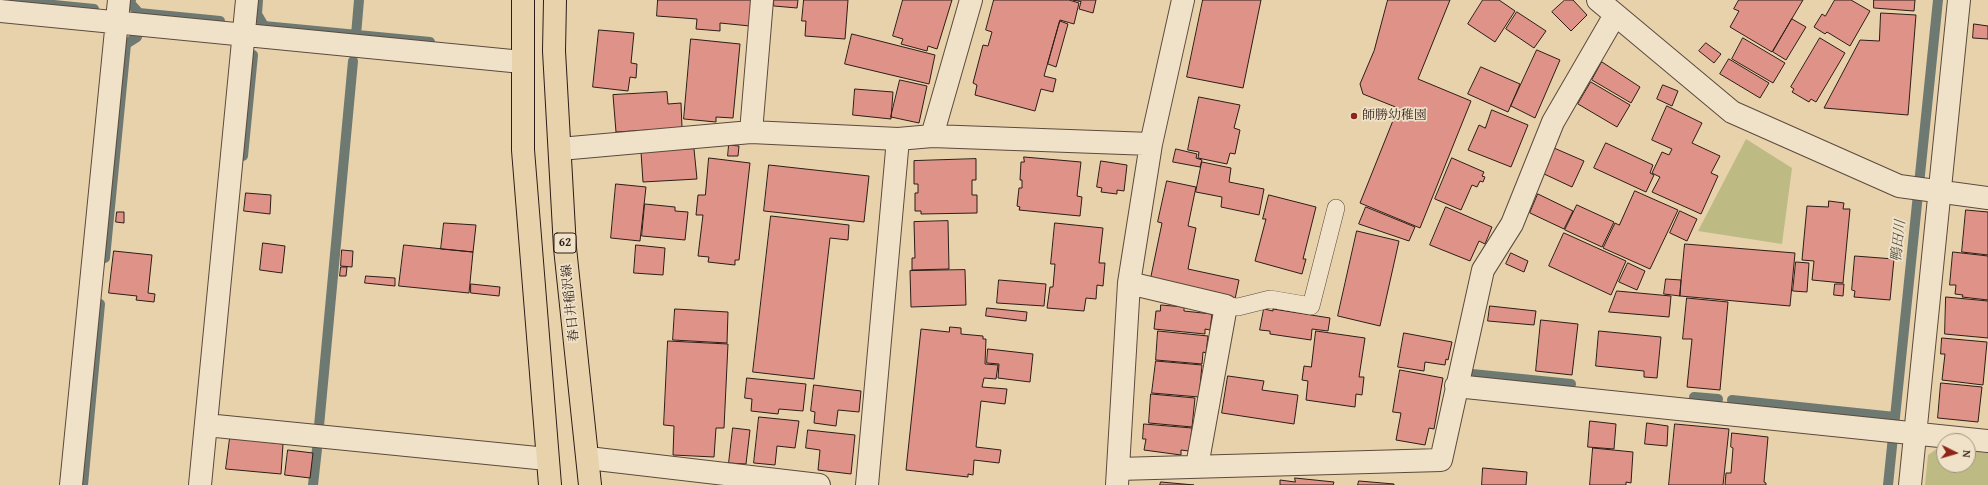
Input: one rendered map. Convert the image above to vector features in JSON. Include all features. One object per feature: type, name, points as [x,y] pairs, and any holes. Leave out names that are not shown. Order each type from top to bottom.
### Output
[{"type":"main road","points":[[522,0],[523,150],[550,485]]},
{"type":"main road","name":"春日井稲沢線","points":[[555,0],[554,51],[565,248],[590,485]]},
{"type":"street","points":[[71,485],[119,0]]},
{"type":"street","points":[[200,485],[247,0]]},
{"type":"street","points":[[751,132],[762,0]]},
{"type":"street","points":[[932,136],[971,0]]},
{"type":"street","points":[[1183,0],[1151,144],[1129,283],[1117,477],[1197,466],[1441,460],[1456,386],[1483,270],[1512,224],[1553,122],[1605,5],[1732,112],[1899,186],[1988,198]]},
{"type":"street","points":[[1910,485],[1898,431],[1959,0]]},
{"type":"street","points":[[0,11],[522,62]]},
{"type":"street","points":[[560,149],[751,132],[898,139],[932,136],[1151,144]]},
{"type":"street","points":[[867,485],[898,139]]},
{"type":"street","points":[[1129,283],[1226,306],[1197,466]]},
{"type":"street","points":[[1456,386],[1988,441]]},
{"type":"street","points":[[206,425],[547,459]]},
{"type":"street","points":[[588,458],[819,485]]},
{"type":"lane","points":[[1226,306],[1238,307],[1270,299],[1310,306],[1336,208]]},
{"type":"shaded area","points":[[1746,139],[1792,168],[1782,244],[1698,231]]},
{"type":"shaded area","points":[[1936,449],[1936,473],[1976,473],[1976,452],[1988,453],[1988,485],[1925,485],[1928,455]]},
{"type":"building","points":[[658,0],[752,0],[750,26],[720,23],[720,31],[696,29],[697,19],[657,16]]},
{"type":"building","points":[[774,0],[798,0],[797,8],[774,6]]},
{"type":"building","points":[[804,0],[848,0],[845,39],[805,36],[806,21],[802,21]]},
{"type":"building","points":[[903,0],[952,0],[937,49],[928,46],[927,51],[901,44],[903,39],[893,36]]},
{"type":"building","points":[[994,0],[1069,0],[1079,3],[1074,24],[1060,20],[1044,76],[1056,79],[1053,92],[1041,89],[1035,111],[975,95],[977,85],[973,83],[983,45],[988,46],[992,32],[986,30]]},
{"type":"building","points":[[1073,0],[1096,0],[1093,13],[1079,9],[1081,2]]},
{"type":"building","points":[[1203,0],[1261,0],[1243,88],[1187,77]]},
{"type":"building","points":[[1388,0],[1450,0],[1418,79],[1471,101],[1420,228],[1360,203],[1398,108],[1363,94],[1360,84],[1374,51]]},
{"type":"building","points":[[1483,0],[1499,0],[1515,11],[1495,42],[1468,24]]},
{"type":"building","points":[[1565,0],[1573,0],[1587,15],[1571,31],[1552,12]]},
{"type":"building","points":[[1739,0],[1803,0],[1772,52],[1730,27],[1739,11],[1734,9]]},
{"type":"building","points":[[1835,0],[1851,0],[1870,11],[1850,46],[1827,32],[1825,34],[1814,27],[1822,14],[1825,16]]},
{"type":"building","points":[[1874,0],[1915,0],[1914,11],[1874,8]]},
{"type":"building","points":[[1517,12],[1546,31],[1534,48],[1506,29]]},
{"type":"building","points":[[1881,13],[1916,15],[1908,115],[1824,108],[1860,40],[1879,41]]},
{"type":"building","points":[[1792,19],[1806,27],[1786,60],[1773,52]]},
{"type":"building","points":[[1060,21],[1068,24],[1056,67],[1048,64]]},
{"type":"building","points":[[1974,24],[1988,26],[1988,39],[1973,38]]},
{"type":"building","points":[[599,30],[634,33],[631,63],[637,64],[636,78],[630,77],[628,91],[593,87]]},
{"type":"building","points":[[852,34],[935,55],[929,84],[845,64]]},
{"type":"building","points":[[1743,38],[1785,63],[1773,83],[1732,59]]},
{"type":"building","points":[[1820,38],[1845,53],[1816,102],[1811,99],[1809,102],[1792,92],[1794,89],[1791,87]]},
{"type":"building","points":[[691,39],[740,44],[733,118],[716,117],[716,122],[684,119]]},
{"type":"building","points":[[1706,43],[1721,54],[1714,63],[1699,51]]},
{"type":"building","points":[[1537,50],[1560,60],[1535,118],[1511,106]]},
{"type":"building","points":[[1729,59],[1769,83],[1760,98],[1720,74]]},
{"type":"building","points":[[1602,62],[1640,87],[1631,103],[1592,80]]},
{"type":"building","points":[[1481,67],[1520,84],[1508,112],[1468,94]]},
{"type":"building","points":[[900,80],[927,86],[919,123],[891,117]]},
{"type":"building","points":[[1591,82],[1630,105],[1617,127],[1578,104]]},
{"type":"building","points":[[1663,85],[1678,91],[1672,106],[1657,99]]},
{"type":"building","points":[[855,89],[893,92],[891,119],[853,115]]},
{"type":"building","points":[[667,92],[668,104],[681,103],[682,128],[616,132],[613,95]]},
{"type":"building","points":[[1199,97],[1240,105],[1234,128],[1240,130],[1235,154],[1230,153],[1227,164],[1198,158],[1199,152],[1188,150]]},
{"type":"building","points":[[1667,106],[1702,123],[1692,143],[1720,156],[1711,173],[1718,176],[1701,214],[1652,192],[1660,177],[1652,173],[1662,152],[1669,155],[1672,149],[1652,140]]},
{"type":"building","points":[[1492,110],[1528,125],[1511,167],[1468,150],[1479,125],[1485,128]]},
{"type":"building","points":[[1606,143],[1653,165],[1650,173],[1654,175],[1646,192],[1594,168]]},
{"type":"building","points":[[729,145],[739,146],[738,156],[728,156]]},
{"type":"building","points":[[1554,148],[1584,161],[1572,187],[1542,173]]},
{"type":"building","points":[[694,149],[697,179],[643,182],[641,152]]},
{"type":"building","points":[[1176,149],[1197,154],[1196,158],[1202,160],[1200,167],[1173,162]]},
{"type":"building","points":[[1024,157],[1081,162],[1077,196],[1082,197],[1080,216],[1019,210],[1020,207],[1017,206],[1019,188],[1022,188],[1022,180],[1020,180],[1021,162],[1024,162]]},
{"type":"building","points":[[709,158],[750,163],[739,260],[735,260],[735,265],[708,262],[709,257],[698,256],[703,215],[696,215],[698,195],[705,195]]},
{"type":"building","points":[[1452,158],[1484,172],[1482,176],[1485,177],[1483,182],[1480,181],[1477,187],[1472,185],[1461,210],[1435,199]]},
{"type":"building","points":[[976,159],[976,180],[972,180],[972,195],[977,195],[977,213],[921,214],[921,211],[915,211],[915,193],[918,193],[918,184],[914,184],[914,161]]},
{"type":"building","points":[[1101,161],[1127,165],[1124,191],[1117,190],[1117,194],[1101,192],[1102,188],[1097,187]]},
{"type":"building","points":[[1202,162],[1231,168],[1229,182],[1264,189],[1259,215],[1221,207],[1222,197],[1196,192]]},
{"type":"building","points":[[769,165],[869,176],[864,222],[764,211]]},
{"type":"building","points":[[1167,181],[1196,187],[1188,226],[1196,228],[1188,269],[1239,280],[1235,299],[1150,281],[1162,223],[1158,222]]},
{"type":"building","points":[[616,184],[646,187],[640,241],[611,238]]},
{"type":"building","points":[[1635,191],[1678,210],[1650,269],[1603,248],[1615,223],[1619,225]]},
{"type":"building","points":[[246,193],[271,195],[270,214],[244,211]]},
{"type":"building","points":[[1538,194],[1573,211],[1564,229],[1530,213]]},
{"type":"building","points":[[1269,195],[1316,207],[1303,259],[1306,259],[1302,274],[1255,261],[1266,219],[1263,219]]},
{"type":"building","points":[[1829,201],[1844,203],[1843,209],[1850,209],[1843,283],[1812,280],[1814,261],[1802,260],[1807,206],[1828,207]]},
{"type":"building","points":[[645,204],[675,207],[675,211],[688,212],[685,240],[642,236]]},
{"type":"building","points":[[1577,205],[1614,222],[1602,247],[1565,230]]},
{"type":"building","points":[[1366,207],[1415,227],[1409,241],[1359,224]]},
{"type":"building","points":[[1446,207],[1492,227],[1485,244],[1479,241],[1470,261],[1430,245]]},
{"type":"building","points":[[1966,210],[1988,212],[1988,255],[1962,252]]},
{"type":"building","points":[[1680,211],[1697,219],[1687,241],[1670,233]]},
{"type":"building","points":[[117,212],[124,212],[124,223],[116,222]]},
{"type":"building","points":[[771,216],[849,225],[848,240],[830,238],[814,379],[753,372]]},
{"type":"building","points":[[948,221],[949,269],[912,270],[912,258],[915,258],[914,222]]},
{"type":"building","points":[[444,223],[476,225],[473,252],[441,249]]},
{"type":"building","points":[[1055,223],[1103,228],[1099,263],[1105,263],[1103,286],[1097,285],[1096,299],[1086,298],[1084,311],[1047,308],[1050,287],[1053,287],[1055,264],[1051,264]]},
{"type":"building","points":[[1357,231],[1399,241],[1380,326],[1338,316]]},
{"type":"building","points":[[1564,233],[1626,261],[1611,295],[1549,266]]},
{"type":"building","points":[[263,243],[285,246],[282,273],[260,270]]},
{"type":"building","points":[[1685,244],[1795,253],[1790,306],[1680,296]]},
{"type":"building","points":[[404,245],[473,252],[469,293],[399,286]]},
{"type":"building","points":[[636,245],[665,248],[663,275],[634,273]]},
{"type":"building","points":[[342,250],[353,251],[352,267],[341,266]]},
{"type":"building","points":[[114,251],[152,255],[148,293],[155,294],[154,302],[136,300],[137,296],[109,293]]},
{"type":"building","points":[[1953,252],[1988,256],[1988,300],[1962,297],[1963,295],[1955,294],[1956,285],[1950,285]]},
{"type":"building","points":[[1511,253],[1528,261],[1524,272],[1506,264]]},
{"type":"building","points":[[1855,256],[1894,259],[1890,300],[1854,297],[1855,291],[1852,290]]},
{"type":"building","points":[[1796,262],[1809,263],[1807,292],[1793,291]]},
{"type":"building","points":[[1628,263],[1645,271],[1637,290],[1619,282]]},
{"type":"building","points":[[341,267],[347,267],[346,276],[340,276]]},
{"type":"building","points":[[965,270],[966,305],[911,307],[910,271]]},
{"type":"building","points":[[366,276],[395,278],[395,286],[365,283]]},
{"type":"building","points":[[1666,279],[1681,280],[1680,296],[1664,294]]},
{"type":"building","points":[[999,280],[1046,284],[1044,306],[997,303]]},
{"type":"building","points":[[471,284],[500,287],[499,296],[471,293]]},
{"type":"building","points":[[1835,284],[1844,284],[1843,296],[1834,295]]},
{"type":"building","points":[[1617,291],[1671,296],[1669,317],[1609,312]]},
{"type":"building","points":[[1946,297],[1988,301],[1988,338],[1945,334]]},
{"type":"building","points":[[1687,298],[1728,302],[1720,390],[1687,387],[1692,339],[1683,339]]},
{"type":"building","points":[[1161,305],[1184,307],[1184,311],[1212,314],[1210,330],[1205,329],[1205,334],[1154,329],[1156,311],[1160,311]]},
{"type":"building","points":[[1490,306],[1536,311],[1534,325],[1488,321]]},
{"type":"building","points":[[987,308],[1027,312],[1026,321],[986,316]]},
{"type":"building","points":[[675,309],[728,312],[727,343],[673,340]]},
{"type":"building","points":[[1264,309],[1273,311],[1273,309],[1330,318],[1328,331],[1312,329],[1311,340],[1270,334],[1270,331],[1260,330]]},
{"type":"building","points":[[1541,320],[1578,324],[1572,375],[1536,371]]},
{"type":"building","points":[[950,327],[961,328],[961,334],[983,336],[983,339],[986,339],[985,364],[998,365],[996,379],[984,378],[982,387],[1007,389],[1005,404],[981,401],[976,447],[1001,450],[999,463],[974,460],[973,475],[968,474],[968,477],[906,470],[921,329],[949,332]]},
{"type":"building","points":[[1158,331],[1208,336],[1206,353],[1203,352],[1202,364],[1156,360]]},
{"type":"building","points":[[1316,331],[1365,338],[1359,377],[1364,377],[1362,395],[1356,394],[1355,407],[1306,400],[1308,381],[1302,380],[1304,366],[1311,367]]},
{"type":"building","points":[[1599,331],[1661,337],[1657,378],[1644,377],[1644,371],[1596,366]]},
{"type":"building","points":[[1404,333],[1452,342],[1448,360],[1446,359],[1445,365],[1425,362],[1424,371],[1398,367]]},
{"type":"building","points":[[1942,338],[1987,342],[1983,385],[1942,380],[1945,354],[1941,354]]},
{"type":"building","points":[[668,341],[728,344],[724,428],[716,428],[714,457],[673,455],[674,426],[664,425]]},
{"type":"building","points":[[988,349],[1033,354],[1030,382],[998,378],[999,364],[987,363]]},
{"type":"building","points":[[1156,361],[1202,365],[1199,397],[1152,393]]},
{"type":"building","points":[[1400,370],[1443,378],[1434,429],[1429,428],[1425,445],[1396,440],[1401,413],[1393,412]]},
{"type":"building","points":[[1228,376],[1264,381],[1262,390],[1298,395],[1294,424],[1222,413]]},
{"type":"building","points":[[747,378],[806,384],[803,411],[779,409],[778,414],[751,411],[752,399],[745,398]]},
{"type":"building","points":[[1941,383],[1982,387],[1978,422],[1938,418]]},
{"type":"building","points":[[814,385],[861,391],[859,412],[838,410],[836,426],[814,423],[815,412],[811,411]]},
{"type":"building","points":[[1151,394],[1195,398],[1192,427],[1149,423]]},
{"type":"building","points":[[759,417],[799,421],[795,448],[777,446],[775,465],[754,463]]},
{"type":"building","points":[[1590,421],[1616,424],[1614,449],[1588,447]]},
{"type":"building","points":[[1647,423],[1668,426],[1667,446],[1645,444]]},
{"type":"building","points":[[1144,424],[1192,428],[1189,451],[1181,450],[1181,455],[1144,450],[1146,439],[1143,439]]},
{"type":"building","points":[[1675,424],[1729,429],[1723,485],[1669,485]]},
{"type":"building","points":[[733,428],[750,430],[746,464],[729,463]]},
{"type":"building","points":[[808,430],[855,435],[851,474],[818,470],[820,450],[806,448]]},
{"type":"building","points":[[1732,433],[1768,437],[1764,482],[1766,485],[1725,485],[1726,473],[1731,473],[1733,448],[1731,447]]},
{"type":"building","points":[[230,438],[283,444],[281,474],[226,469]]},
{"type":"building","points":[[1593,448],[1633,452],[1631,483],[1626,482],[1626,485],[1590,485]]},
{"type":"building","points":[[288,450],[313,453],[310,478],[285,475]]},
{"type":"building","points":[[1483,468],[1527,472],[1526,485],[1482,485]]},
{"type":"building","points":[[1295,478],[1334,482],[1333,485],[1280,485],[1280,480],[1295,482]]},
{"type":"building","points":[[1359,481],[1394,484],[1394,485],[1358,485]]},
{"type":"building","points":[[1161,482],[1194,485],[1160,485]]},
{"type":"waterway","points":[[4,0],[94,9]]},
{"type":"waterway","points":[[131,0],[130,3],[139,13],[220,21]]},
{"type":"waterway","points":[[258,0],[257,14],[264,26],[430,42]]},
{"type":"waterway","points":[[356,35],[359,0]]},
{"type":"waterway","name":"鴨田川","points":[[1888,485],[1938,0]]},
{"type":"waterway","points":[[105,258],[126,44],[137,37]]},
{"type":"waterway","points":[[243,156],[253,55]]},
{"type":"waterway","points":[[319,426],[353,61]]},
{"type":"waterway","points":[[83,485],[100,304]]},
{"type":"waterway","points":[[1472,374],[1571,384]]},
{"type":"waterway","points":[[1694,397],[1718,399]]},
{"type":"waterway","points":[[1732,400],[1895,417]]},
{"type":"waterway","points":[[313,485],[317,449]]},
{"type":"place","name":"師勝幼稚園","points":[[1354,116]]}]
